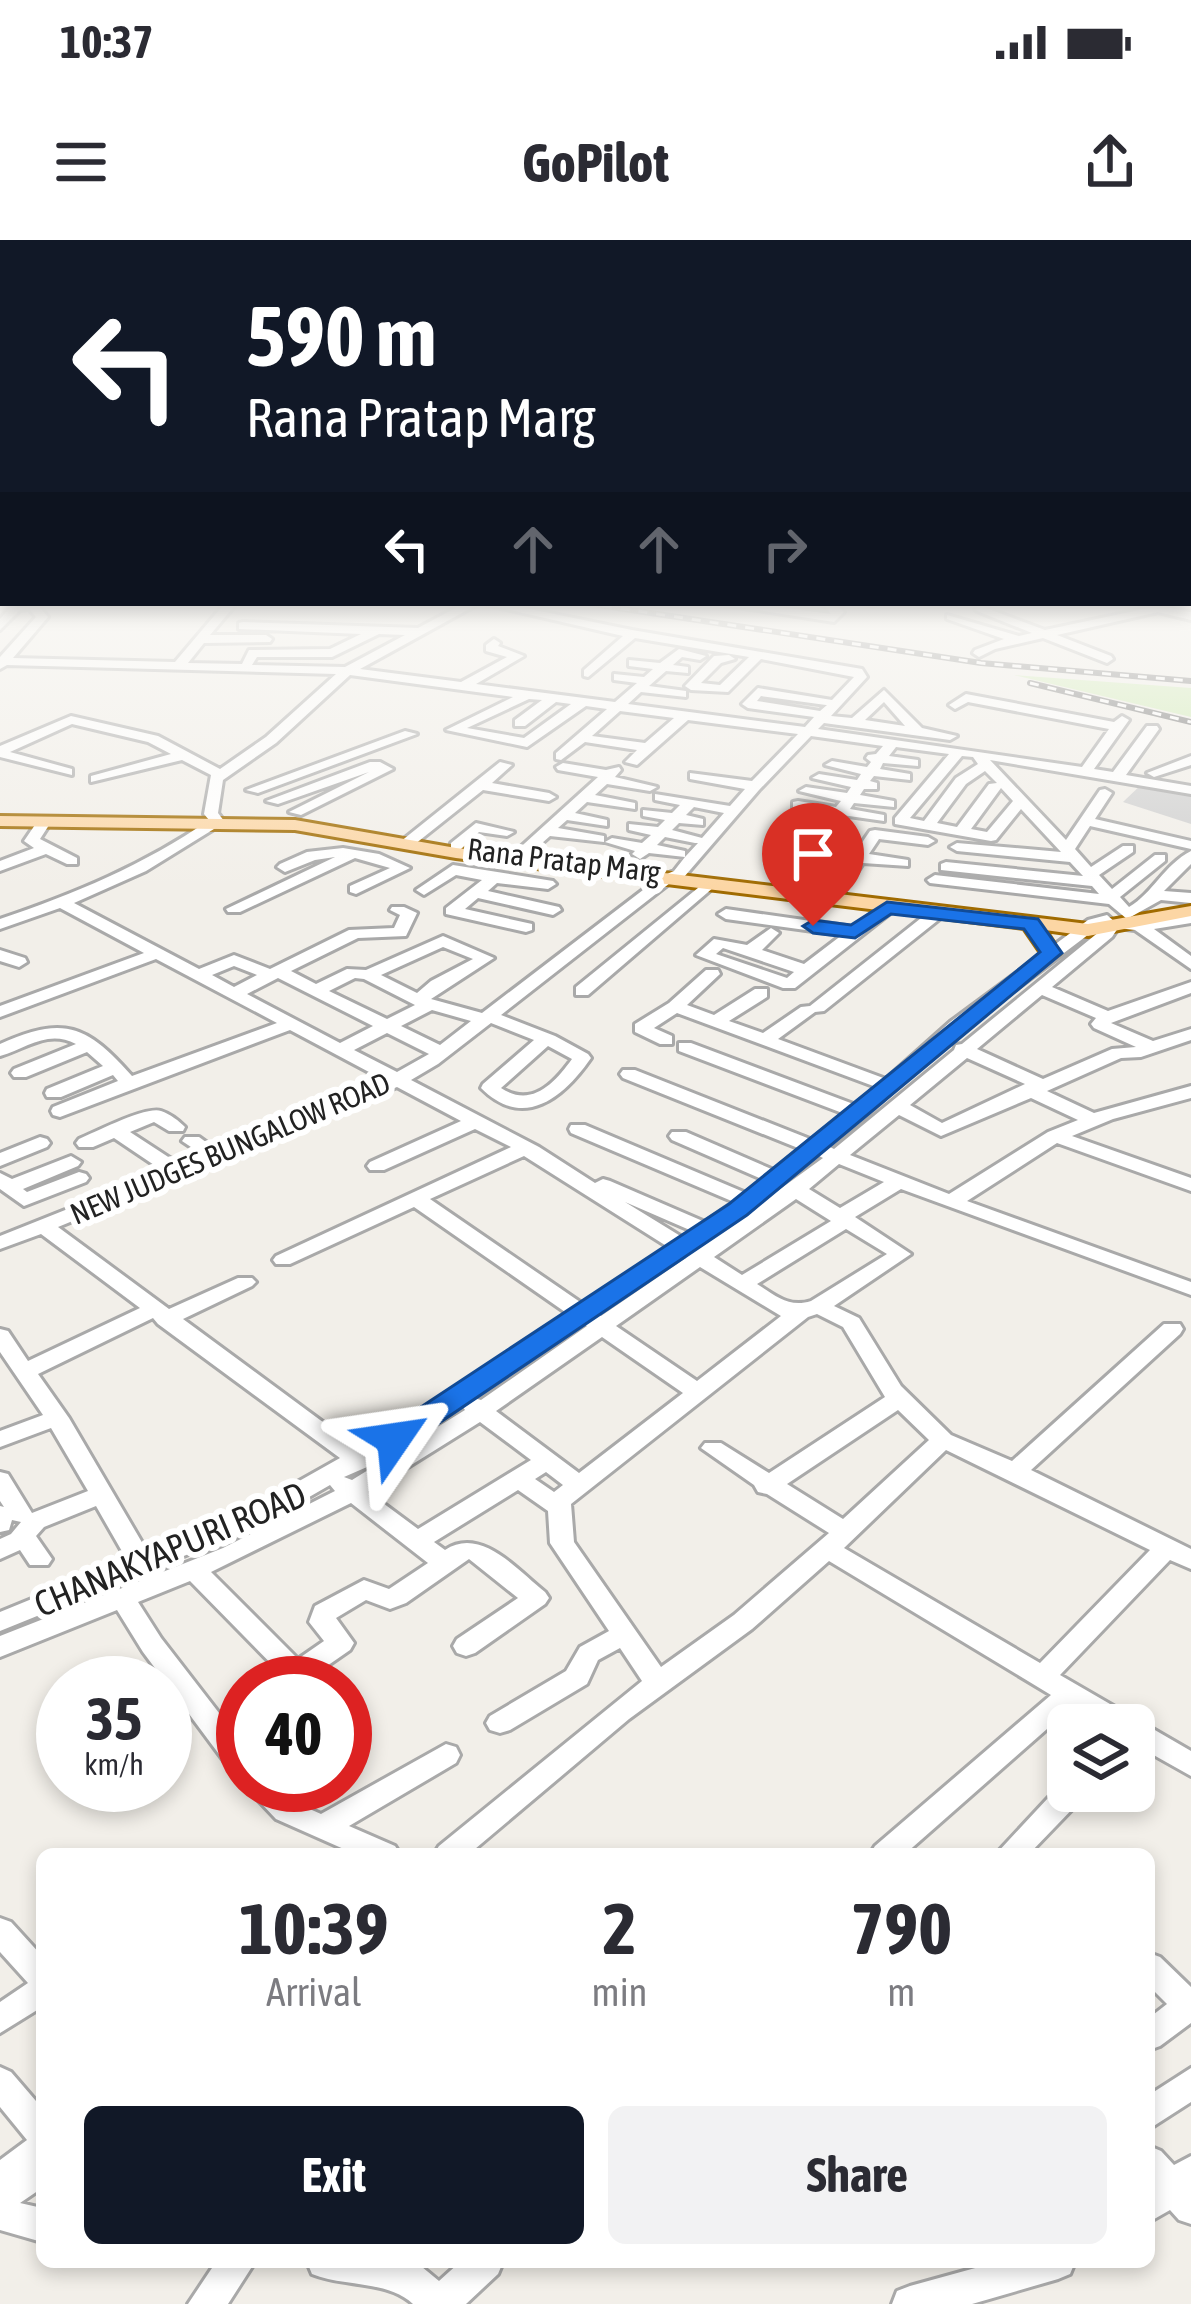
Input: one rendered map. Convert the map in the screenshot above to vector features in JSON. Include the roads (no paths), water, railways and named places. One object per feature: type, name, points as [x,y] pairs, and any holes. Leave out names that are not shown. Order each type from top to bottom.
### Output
[{"type":"main road","name":"Rana Pratap Marg","points":[[0,818],[44,822],[299,816],[408,842],[518,858],[1000,913],[1121,916]]},
{"type":"main road","name":"Rana Pratap Marg","points":[[0,818],[214,818],[295,824],[518,858]]},
{"type":"main road","name":"Rana Pratap Marg","points":[[668,875],[1031,924],[1121,916]]},
{"type":"main road","points":[[1121,916],[1191,908]]},
{"type":"main road","points":[[1031,924],[1051,953]]},
{"type":"street","points":[[0,924],[64,904],[194,838],[214,818],[217,778],[271,740],[317,697]]},
{"type":"street","points":[[520,697],[453,730],[527,743],[584,702]]},
{"type":"street","points":[[549,697],[618,707],[681,708],[891,744],[961,746]]},
{"type":"street","points":[[629,697],[562,761],[690,803],[726,809]]},
{"type":"street","points":[[663,697],[681,708]]},
{"type":"street","points":[[632,762],[692,697]]},
{"type":"street","points":[[704,713],[723,697]]},
{"type":"street","points":[[736,717],[753,697]]},
{"type":"street","points":[[759,697],[772,714]]},
{"type":"street","points":[[772,714],[786,697]]},
{"type":"street","points":[[800,697],[855,723],[919,732],[961,746],[982,759],[1083,867],[1121,916]]},
{"type":"street","points":[[772,714],[820,710],[831,697]]},
{"type":"street","name":"NEW JUDGES BUNGALOW ROAD","points":[[0,1243],[133,1180],[173,1169],[203,1150],[396,1080],[441,1053],[668,875],[836,697]]},
{"type":"street","points":[[855,723],[881,697]]},
{"type":"street","points":[[887,697],[919,732]]},
{"type":"street","points":[[958,697],[955,705],[1117,727],[1086,771]]},
{"type":"street","points":[[520,723],[554,698]]},
{"type":"street","points":[[48,714],[153,739],[221,775]]},
{"type":"street","points":[[0,752],[71,720]]},
{"type":"street","points":[[1083,867],[1087,820],[1152,729]]},
{"type":"street","points":[[668,875],[680,854],[801,732]]},
{"type":"street","points":[[273,801],[375,765],[386,769],[299,816],[247,787],[410,734]]},
{"type":"street","points":[[582,738],[648,748]]},
{"type":"street","points":[[594,759],[613,742]]},
{"type":"street","points":[[860,785],[891,744]]},
{"type":"street","points":[[961,746],[900,821],[928,833],[946,856],[1007,868],[1121,916],[1191,964]]},
{"type":"street","points":[[0,752],[67,772]]},
{"type":"street","points":[[96,779],[184,755]]},
{"type":"street","points":[[819,778],[860,785],[887,804],[860,785],[838,759]]},
{"type":"street","points":[[982,759],[1086,771],[1110,783]]},
{"type":"street","points":[[928,833],[961,781],[982,759]]},
{"type":"street","points":[[1154,773],[1189,762]]},
{"type":"street","points":[[113,789],[200,764]]},
{"type":"street","points":[[408,842],[506,765]]},
{"type":"street","points":[[1054,766],[1049,776],[1191,790]]},
{"type":"street","points":[[802,798],[909,771]]},
{"type":"street","points":[[526,927],[446,916],[518,858],[565,815],[582,792],[609,775]]},
{"type":"street","points":[[695,776],[749,785]]},
{"type":"street","points":[[937,777],[1017,795]]},
{"type":"street","points":[[481,785],[548,788]]},
{"type":"street","points":[[946,856],[994,787]]},
{"type":"street","points":[[582,792],[630,806]]},
{"type":"street","points":[[946,856],[991,837],[1017,795]]},
{"type":"street","points":[[643,851],[690,803]]},
{"type":"street","points":[[648,813],[698,821]]},
{"type":"street","points":[[565,815],[643,851],[680,854]]},
{"type":"street","points":[[1087,820],[1191,845]]},
{"type":"street","points":[[44,822],[31,841],[72,861]]},
{"type":"street","points":[[456,846],[469,823],[507,832]]},
{"type":"street","points":[[634,827],[695,839]]},
{"type":"street","points":[[547,831],[604,834]]},
{"type":"street","points":[[834,895],[875,834],[928,833]]},
{"type":"street","points":[[234,908],[355,855],[371,838]]},
{"type":"street","points":[[946,856],[1007,868],[1083,867],[1128,849]]},
{"type":"street","points":[[0,866],[42,850]]},
{"type":"street","points":[[285,867],[310,853],[355,855],[402,868],[356,889]]},
{"type":"street","points":[[828,1153],[892,1096],[939,1069],[1039,988],[1191,856]]},
{"type":"street","points":[[860,858],[903,863]]},
{"type":"street","points":[[1121,916],[1160,858]]},
{"type":"street","points":[[431,867],[548,884]]},
{"type":"street","points":[[1007,868],[1083,867]]},
{"type":"street","points":[[1000,913],[1007,868]]},
{"type":"street","points":[[424,890],[452,870]]},
{"type":"street","points":[[582,992],[709,884]]},
{"type":"street","points":[[477,893],[553,910]]},
{"type":"street","points":[[64,904],[525,1148],[707,1230]]},
{"type":"street","points":[[807,970],[720,942],[704,955],[780,985],[807,970],[887,908]]},
{"type":"street","points":[[1121,916],[1191,908]]},
{"type":"street","points":[[233,994],[355,933],[400,933],[409,913],[398,910]]},
{"type":"street","points":[[727,914],[855,932]]},
{"type":"street","points":[[765,1040],[936,914]]},
{"type":"street","name":"CHANAKYAPURI ROAD","points":[[0,1620],[148,1574],[255,1517],[343,1484],[359,1461],[472,1404],[586,1312],[691,1253],[707,1230],[748,1202],[787,1184],[828,1153],[857,1112],[892,1096],[915,1061],[1051,953],[1121,916]]},
{"type":"street","points":[[750,951],[770,933]]},
{"type":"street","points":[[365,938],[425,949],[460,972]]},
{"type":"street","points":[[338,1003],[443,941],[486,958],[418,1000],[388,1027],[340,1050]]},
{"type":"street","points":[[632,952],[655,958]]},
{"type":"street","points":[[0,1012],[158,953]]},
{"type":"street","points":[[346,953],[418,1000],[486,1018],[544,1040],[576,1053],[580,1063],[532,1105],[519,1106],[491,1091],[544,1040]]},
{"type":"street","points":[[0,955],[19,962]]},
{"type":"street","points":[[198,975],[234,960],[317,992],[441,1053]]},
{"type":"street","points":[[67,967],[89,981]]},
{"type":"street","points":[[576,967],[603,973]]},
{"type":"street","points":[[272,1014],[353,973],[377,976]]},
{"type":"street","points":[[712,974],[640,1028],[857,1112]]},
{"type":"street","points":[[1070,1025],[1191,987]]},
{"type":"street","points":[[1039,988],[1101,1014]]},
{"type":"street","points":[[715,1022],[761,993]]},
{"type":"street","points":[[362,1014],[418,1000]]},
{"type":"street","points":[[675,1006],[892,1096],[941,1130],[1118,1053],[1191,1034]]},
{"type":"street","points":[[1101,1014],[1100,1024],[1151,1047]]},
{"type":"street","points":[[57,1102],[123,1075],[291,1024]]},
{"type":"street","points":[[0,1051],[58,1031],[123,1075]]},
{"type":"street","points":[[20,1073],[86,1046]]},
{"type":"street","points":[[962,1049],[1094,1120]]},
{"type":"street","points":[[915,1061],[939,1069]]},
{"type":"street","points":[[629,1074],[951,1202],[1191,1289]]},
{"type":"street","points":[[951,1202],[1055,1136],[1191,1092]]},
{"type":"street","points":[[86,1143],[154,1115],[176,1126]]},
{"type":"street","points":[[377,1166],[474,1122]]},
{"type":"street","points":[[578,1129],[748,1202]]},
{"type":"street","points":[[116,1131],[173,1169]]},
{"type":"street","points":[[658,1683],[562,1544],[560,1501],[810,1309],[901,1254],[787,1184],[679,1136]]},
{"type":"street","points":[[1055,1136],[1191,1185]]},
{"type":"street","points":[[0,1160],[40,1143]]},
{"type":"street","points":[[283,1261],[525,1148]]},
{"type":"street","points":[[525,1148],[784,1310],[810,1309],[850,1323],[900,1398],[943,1439],[1179,1554],[1042,1677]]},
{"type":"street","points":[[4,1184],[20,1198],[31,1200],[75,1170]]},
{"type":"street","points":[[742,1284],[900,1181]]},
{"type":"street","points":[[0,1647],[123,1598],[148,1574],[193,1569],[232,1554],[472,1404],[605,1328],[691,1253],[787,1184]]},
{"type":"street","points":[[416,1199],[697,1392]]},
{"type":"street","points":[[43,1226],[359,1461]]},
{"type":"street","points":[[25,1371],[245,1282]]},
{"type":"street","points":[[1015,1472],[1172,1329]]},
{"type":"street","points":[[0,1336],[57,1418],[148,1574]]},
{"type":"street","points":[[766,1486],[900,1398]]},
{"type":"street","points":[[472,1404],[578,1484]]},
{"type":"street","points":[[0,1439],[57,1418]]},
{"type":"street","points":[[456,1848],[658,1683],[743,1622],[943,1439]]},
{"type":"street","points":[[713,1448],[836,1541],[1088,1704]]},
{"type":"street","points":[[417,1541],[547,1461]]},
{"type":"street","points":[[519,1478],[560,1508]]},
{"type":"street","points":[[0,1480],[11,1522],[39,1559]]},
{"type":"street","points":[[343,1484],[445,1563]]},
{"type":"street","points":[[11,1522],[34,1521],[103,1494]]},
{"type":"street","points":[[0,1550],[11,1522]]},
{"type":"street","points":[[327,1656],[341,1643],[322,1622],[324,1613],[364,1589],[390,1600],[461,1551],[474,1550],[536,1598],[466,1646]]},
{"type":"street","points":[[193,1569],[280,1656]]},
{"type":"street","points":[[123,1598],[216,1727]]},
{"type":"street","points":[[500,1723],[578,1677],[583,1657],[591,1649],[626,1635]]},
{"type":"street","points":[[892,1848],[1071,1694]]},
{"type":"street","points":[[1155,1744],[1191,1765]]},
{"type":"street","points":[[323,1827],[446,1755]]},
{"type":"street","points":[[290,1812],[371,1848]]},
{"type":"street","points":[[1017,1848],[1052,1812]]},
{"type":"street","points":[[0,1931],[36,1970]]},
{"type":"street","points":[[1155,1972],[1190,2007],[1155,2032]]},
{"type":"street","points":[[0,2019],[36,1994]]},
{"type":"street","points":[[0,2082],[36,2126]]},
{"type":"street","points":[[1155,2110],[1191,2083]]},
{"type":"street","points":[[0,2180],[36,2153]]},
{"type":"street","points":[[0,2197],[36,2173]]},
{"type":"street","points":[[0,2214],[36,2223]]},
{"type":"street","points":[[206,2304],[233,2268]]},
{"type":"street","points":[[358,2268],[410,2277],[439,2304],[479,2268]]},
{"type":"street","points":[[910,2304],[1037,2268]]},
{"type":"railway","points":[[1089,697],[1191,722]]}]
